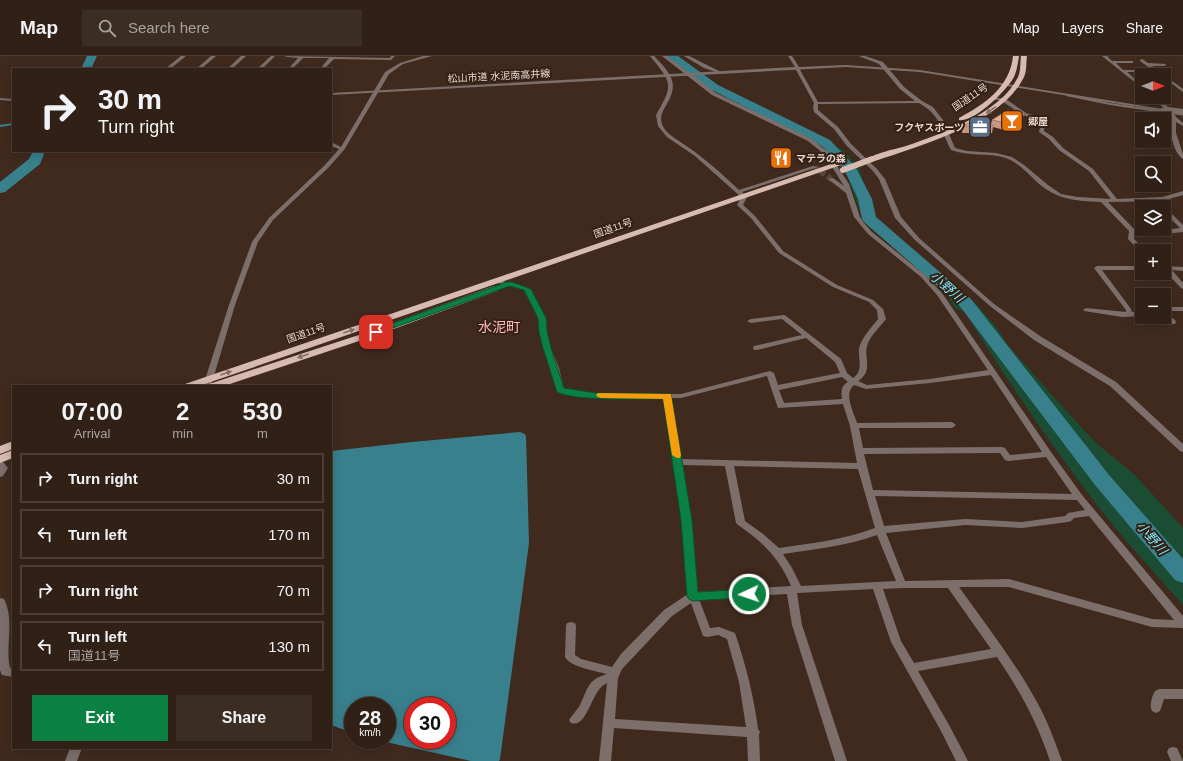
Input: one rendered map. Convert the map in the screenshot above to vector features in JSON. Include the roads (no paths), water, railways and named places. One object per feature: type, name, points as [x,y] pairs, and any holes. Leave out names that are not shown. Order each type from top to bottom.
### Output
[{"type":"highway","name":"国道11号","points":[[945,130],[994,98],[1005,85],[1013,72],[1016,56]]},
{"type":"highway","name":"国道11号","points":[[210,384],[496,281],[741,198],[839,168],[978,118],[1004,100],[1016,87],[1023,73],[1024,56]]},
{"type":"highway","name":"国道11号","points":[[200,385],[210,384],[376,332],[741,198]]},
{"type":"highway","points":[[0,450],[12,445]]},
{"type":"highway","points":[[3,466],[12,455]]},
{"type":"street","points":[[168,68],[184,56]]},
{"type":"street","points":[[199,68],[214,56]]},
{"type":"street","points":[[231,68],[244,56]]},
{"type":"street","points":[[260,68],[273,56]]},
{"type":"street","points":[[287,56],[391,59],[393,56]]},
{"type":"street","points":[[291,68],[302,56]]},
{"type":"street","points":[[210,384],[227,319],[255,242],[271,219],[327,166],[342,149],[387,73],[394,67],[416,58],[430,56]]},
{"type":"street","points":[[652,56],[667,75],[672,85],[670,93],[658,115],[660,126],[670,136],[702,159],[741,198],[753,217],[781,252],[835,286],[871,301],[880,309],[882,319],[864,342],[864,369],[861,376],[847,386],[844,392],[854,426],[862,466],[880,530],[902,585]]},
{"type":"street","points":[[664,56],[690,74],[714,94],[810,140],[826,153],[839,168],[850,193],[857,217],[862,224],[870,233],[931,284],[948,304],[1079,498],[1183,624]]},
{"type":"street","points":[[686,56],[695,62],[719,72]]},
{"type":"street","points":[[790,56],[816,103],[815,107],[820,115],[836,128],[849,145],[875,170],[882,179],[898,218],[917,239],[1003,314],[1037,338],[1113,384],[1183,449]]},
{"type":"street","points":[[861,56],[878,61],[902,88],[920,102],[931,108],[941,120],[953,148],[958,152],[1010,158],[1060,196],[1102,200],[1164,199],[1183,193]]},
{"type":"street","points":[[1104,56],[1135,81]]},
{"type":"street","points":[[323,68],[333,57]]},
{"type":"street","points":[[1142,60],[1153,68]]},
{"type":"street","points":[[1111,62],[1131,62]]},
{"type":"street","points":[[1148,64],[1164,64]]},
{"type":"street","name":"松山市道 水泥南高井線","points":[[332,94],[846,66],[920,72],[1068,95]]},
{"type":"street","points":[[1123,71],[1135,71]]},
{"type":"street","points":[[1171,82],[1183,90]]},
{"type":"street","points":[[1068,95],[1096,97],[1183,113]]},
{"type":"street","points":[[1068,95],[1173,116],[1183,113]]},
{"type":"street","points":[[994,98],[1004,100],[1024,114],[1039,118],[1042,121],[1043,127],[1041,131],[1051,138],[1061,149],[1091,170],[1114,200]]},
{"type":"street","points":[[0,99],[12,100]]},
{"type":"street","points":[[816,103],[920,102]]},
{"type":"street","points":[[1160,104],[1183,125]]},
{"type":"street","points":[[1173,116],[1173,133],[1179,152],[1183,157]]},
{"type":"street","points":[[332,144],[342,149]]},
{"type":"street","points":[[741,198],[815,166]]},
{"type":"street","points":[[831,179],[850,193]]},
{"type":"street","points":[[1102,200],[1132,231],[1155,233],[1183,229]]},
{"type":"street","points":[[1171,216],[1183,229]]},
{"type":"street","points":[[1132,231],[1131,239],[1136,244]]},
{"type":"street","points":[[1129,314],[1129,310],[1097,268],[1135,268]]},
{"type":"street","points":[[1171,268],[1183,269]]},
{"type":"street","points":[[1171,274],[1183,287]]},
{"type":"street","points":[[496,281],[527,289],[542,318],[543,332],[547,348],[560,390],[564,392],[596,395],[681,396],[770,374],[782,406],[846,401]]},
{"type":"street","points":[[1171,309],[1183,309]]},
{"type":"street","points":[[1086,310],[1122,315],[1135,314]]},
{"type":"street","points":[[751,321],[784,317],[838,361],[844,374],[853,382],[866,387],[930,381],[993,372]]},
{"type":"street","points":[[757,348],[806,336]]},
{"type":"street","points":[[776,388],[844,374]]},
{"type":"street","points":[[667,396],[686,520],[693,596],[707,633],[719,631],[730,636],[742,669],[754,732],[754,761]]},
{"type":"street","points":[[854,426],[952,425]]},
{"type":"street","points":[[860,451],[1002,450],[1008,458],[1048,454]]},
{"type":"street","points":[[678,462],[862,466]]},
{"type":"street","points":[[729,463],[741,523],[765,539],[790,571],[794,590],[797,625],[841,761]]},
{"type":"street","points":[[870,493],[1079,498]]},
{"type":"street","points":[[776,552],[841,542],[880,530],[965,522],[1022,525],[1068,519],[1071,515],[1092,512]]},
{"type":"street","points":[[950,583],[999,652],[1034,708],[1056,761]]},
{"type":"street","points":[[605,761],[614,675],[624,657],[668,613],[693,596],[876,585],[1009,583],[1152,623],[1183,624]]},
{"type":"street","points":[[876,585],[896,642],[912,668],[962,761]]},
{"type":"street","points":[[0,602],[4,618],[3,660],[6,672],[12,673]]},
{"type":"street","points":[[571,626],[570,657],[578,662],[614,675]]},
{"type":"street","points":[[912,668],[999,652]]},
{"type":"street","points":[[574,720],[584,709],[592,687],[599,680],[614,675]]},
{"type":"street","points":[[1156,708],[1159,694],[1183,694]]},
{"type":"street","points":[[609,723],[754,732]]},
{"type":"street","points":[[71,761],[76,749]]},
{"type":"water","points":[[520,432],[525,434],[529,543],[499,761],[471,761],[417,749],[456,749],[456,697],[404,697],[404,746],[396,744],[396,697],[344,697],[344,730],[332,725],[332,451]]},
{"type":"waterway","points":[[86,68],[92,56]]},
{"type":"waterway","name":"小野川","points":[[671,56],[714,87],[826,143],[850,168],[865,199],[869,219],[965,302],[1102,480],[1183,574]]},
{"type":"waterway","points":[[0,126],[12,124]]},
{"type":"waterway","points":[[0,189],[35,161],[39,152]]},
{"type":"tunnel","points":[[815,167],[822,172]]},
{"type":"tunnel","points":[[820,171],[831,179]]},
{"type":"place","name":"郷屋","points":[[1012,121]]},
{"type":"place","name":"フクヤスポーツ","points":[[980,127]]},
{"type":"place","name":"マテラの森","points":[[781,158]]},
{"type":"district","name":"水泥町","points":[[499,327]]}]
